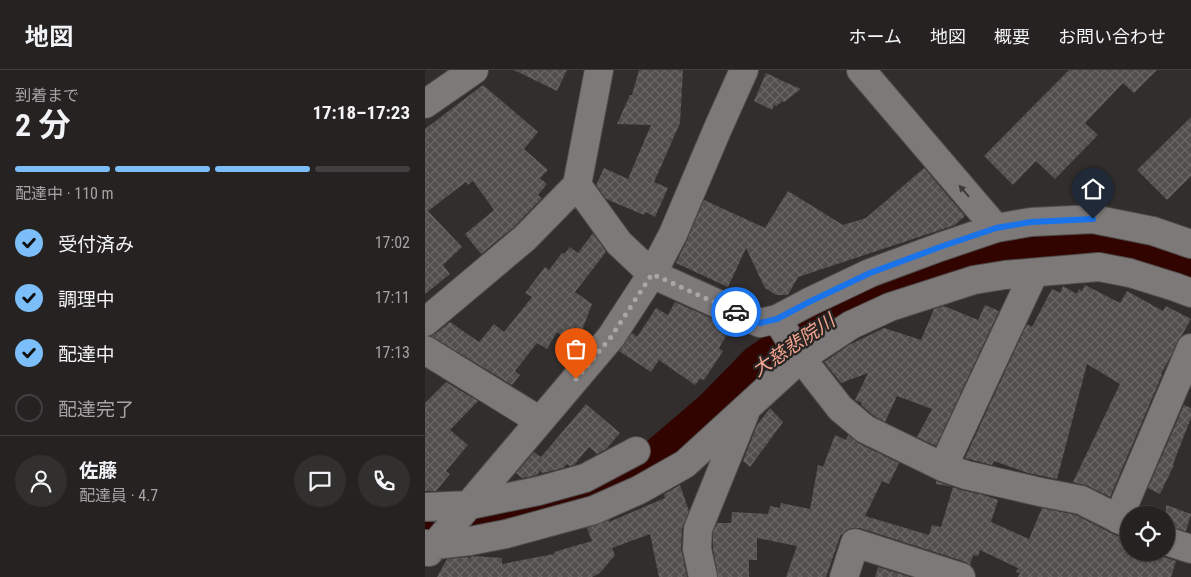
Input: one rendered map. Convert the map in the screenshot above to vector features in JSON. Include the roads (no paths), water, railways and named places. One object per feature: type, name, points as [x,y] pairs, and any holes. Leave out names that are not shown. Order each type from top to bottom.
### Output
[{"type":"street","points":[[425,104],[473,70]]},
{"type":"street","points":[[425,322],[525,238],[577,185],[599,70]]},
{"type":"street","points":[[428,548],[470,504],[611,337],[652,274],[673,234],[744,70]]},
{"type":"street","points":[[861,70],[996,228]]},
{"type":"street","points":[[577,185],[619,243],[652,274],[760,323],[777,319],[870,273],[996,228],[1031,222],[1093,219],[1188,239]]},
{"type":"street","points":[[428,548],[506,534],[594,510],[639,490],[685,464],[801,358],[851,325],[890,307],[975,280],[1005,275],[1099,267],[1130,273],[1191,294]]},
{"type":"street","points":[[943,468],[1034,273]]},
{"type":"street","points":[[777,319],[801,358],[840,408],[865,429],[943,468],[966,475],[1081,500],[1120,520]]},
{"type":"street","points":[[1130,506],[1191,348]]},
{"type":"street","points":[[425,350],[540,421]]},
{"type":"street","points":[[703,577],[697,549],[698,529],[749,405]]},
{"type":"street","points":[[425,507],[470,504],[538,491],[585,478],[636,451]]},
{"type":"street","points":[[843,577],[855,543],[961,577]]},
{"type":"street","points":[[1175,544],[1191,549]]},
{"type":"waterway","name":"大慈悲院川","points":[[425,524],[457,529],[509,522],[586,498],[651,464],[713,411],[759,364],[823,321],[919,273],[967,253],[1020,242],[1129,247],[1184,264],[1191,268]]}]
